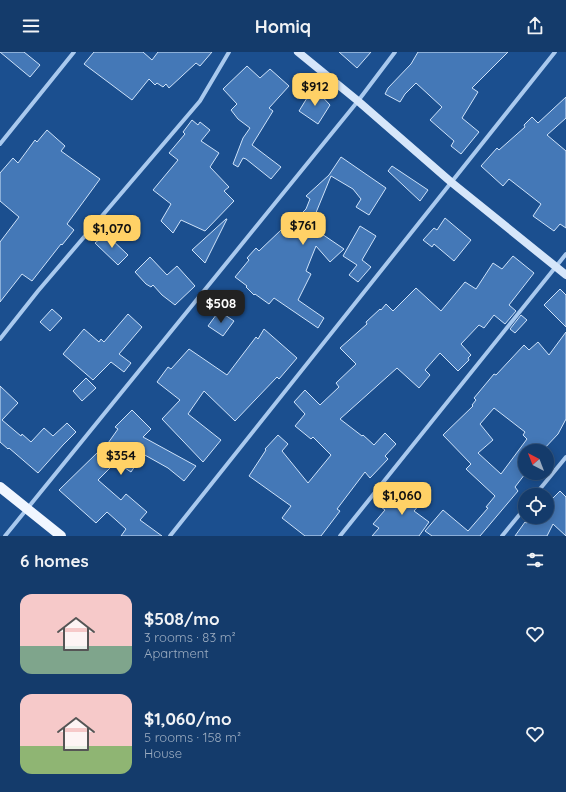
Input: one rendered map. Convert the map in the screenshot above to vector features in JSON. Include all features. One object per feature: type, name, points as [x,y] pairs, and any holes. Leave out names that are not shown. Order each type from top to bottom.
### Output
[{"type":"main road","points":[[0,487],[61,536]]},
{"type":"street","points":[[0,144],[74,52]]},
{"type":"street","points":[[0,339],[38,291],[200,101],[229,52]]},
{"type":"street","points":[[298,52],[358,100],[451,182],[566,275]]},
{"type":"street","points":[[5,536],[358,100],[395,52]]},
{"type":"street","points":[[170,536],[555,52]]},
{"type":"street","points":[[340,536],[566,254]]},
{"type":"street","points":[[541,488],[566,457]]},
{"type":"street","points":[[502,536],[518,517]]},
{"type":"building","points":[[0,52],[24,52],[40,65],[30,77]]},
{"type":"building","points":[[94,52],[143,52],[152,60],[158,52],[212,52],[200,66],[196,63],[169,88],[166,84],[163,87],[157,83],[155,85],[149,79],[132,100],[84,64]]},
{"type":"building","points":[[339,52],[371,52],[357,68]]},
{"type":"building","points":[[418,52],[508,52],[472,88],[478,92],[462,118],[479,132],[461,154],[451,146],[454,141],[430,120],[442,107],[416,83],[405,94],[400,102],[385,94],[388,88],[411,64]]},
{"type":"building","points":[[247,66],[260,78],[270,69],[289,86],[269,108],[273,111],[252,145],[281,167],[271,179],[246,159],[243,158],[238,167],[233,164],[243,138],[250,128],[238,119],[231,110],[237,104],[223,89]]},
{"type":"building","points":[[315,89],[330,105],[318,124],[299,111],[307,98],[306,97]]},
{"type":"building","points":[[566,97],[566,118],[547,135],[566,151],[566,228],[560,224],[554,231],[533,216],[541,204],[509,179],[503,186],[481,166],[497,148],[499,150],[525,127],[524,125],[532,117],[538,123]]},
{"type":"building","points":[[192,120],[198,125],[200,122],[210,130],[201,141],[219,153],[210,167],[229,187],[224,191],[234,201],[205,231],[181,220],[173,233],[161,221],[171,204],[153,190],[178,160],[169,153],[185,134],[183,132]]},
{"type":"building","points":[[47,130],[65,146],[61,151],[100,179],[67,224],[74,230],[62,245],[61,244],[32,281],[22,274],[0,302],[0,242],[19,217],[0,201],[0,173],[13,158],[18,163],[35,140],[37,142]]},
{"type":"building","points":[[341,157],[386,188],[369,215],[356,207],[361,199],[353,189],[331,176],[315,215],[325,227],[319,232],[344,249],[330,262],[316,246],[306,271],[311,274],[298,300],[324,318],[318,328],[274,298],[269,304],[255,294],[254,295],[246,287],[247,286],[235,277],[249,260],[247,258],[256,248],[259,251],[281,230],[283,232],[306,209],[310,199],[306,196],[329,175]]},
{"type":"building","points":[[392,166],[428,190],[420,201],[388,171]]},
{"type":"building","points":[[445,218],[471,240],[454,261],[434,244],[432,247],[423,240],[434,228],[437,230]]},
{"type":"building","points":[[227,219],[205,263],[192,250]]},
{"type":"building","points":[[360,226],[376,236],[362,260],[371,267],[358,282],[349,275],[357,265],[343,256]]},
{"type":"building","points":[[106,234],[128,255],[118,265],[95,243]]},
{"type":"building","points":[[513,256],[534,273],[509,305],[516,311],[505,324],[494,315],[484,328],[479,325],[461,344],[471,355],[468,358],[469,360],[458,371],[440,353],[425,370],[430,375],[419,388],[397,368],[340,419],[362,436],[363,435],[374,445],[385,433],[396,444],[385,456],[388,459],[370,478],[365,472],[337,509],[340,511],[321,536],[305,536],[282,518],[291,506],[249,476],[266,450],[265,449],[278,435],[288,444],[282,451],[308,483],[331,455],[313,437],[311,439],[295,426],[305,414],[294,402],[305,390],[320,405],[339,387],[336,383],[356,364],[340,348],[367,324],[366,322],[386,304],[393,311],[416,288],[441,311],[465,282],[476,289],[493,263],[502,269]]},
{"type":"building","points":[[150,257],[167,275],[177,266],[195,286],[175,305],[162,295],[153,285],[151,287],[146,284],[135,272]]},
{"type":"building","points":[[560,289],[566,295],[566,327],[544,305]]},
{"type":"building","points":[[52,309],[62,318],[50,331],[40,322]]},
{"type":"building","points":[[219,311],[234,321],[223,336],[208,326]]},
{"type":"building","points":[[128,314],[142,327],[119,354],[131,363],[124,372],[111,362],[93,380],[63,354],[84,329],[99,342],[101,339],[104,342]]},
{"type":"building","points":[[521,315],[527,320],[515,333],[510,329]]},
{"type":"building","points":[[264,329],[297,358],[279,379],[277,377],[235,421],[204,391],[188,414],[221,440],[203,462],[162,419],[180,400],[157,382],[168,367],[171,369],[189,349],[227,375],[256,337],[258,339]]},
{"type":"building","points":[[566,332],[566,419],[558,434],[549,444],[523,444],[527,439],[523,435],[525,432],[494,408],[480,424],[493,440],[478,453],[501,474],[518,451],[518,480],[520,480],[515,487],[518,491],[480,536],[432,536],[425,531],[443,510],[468,531],[488,508],[486,507],[495,496],[466,469],[471,464],[443,435],[473,406],[472,405],[476,400],[474,398],[494,374],[496,375],[524,345],[529,350],[538,342],[549,355]]},
{"type":"building","points":[[86,378],[96,388],[82,401],[73,391]]},
{"type":"building","points":[[0,386],[18,403],[2,420],[21,436],[22,434],[31,442],[44,428],[53,436],[67,423],[76,432],[38,473],[0,442]]},
{"type":"building","points":[[132,410],[151,429],[143,437],[196,466],[184,481],[168,468],[143,454],[131,472],[116,462],[98,480],[121,500],[126,494],[147,512],[140,520],[162,536],[121,536],[126,529],[107,512],[96,523],[59,490],[99,451],[101,453],[118,429],[115,427]]},
{"type":"building","points":[[413,485],[426,497],[414,511],[429,522],[419,536],[372,536],[379,528],[373,524],[385,510],[381,507],[391,494],[398,499]]},
{"type":"building","points":[[560,491],[566,497],[566,536],[553,524],[554,497]]},
{"type":"building","points":[[524,524],[553,524],[547,536],[515,536]]}]
